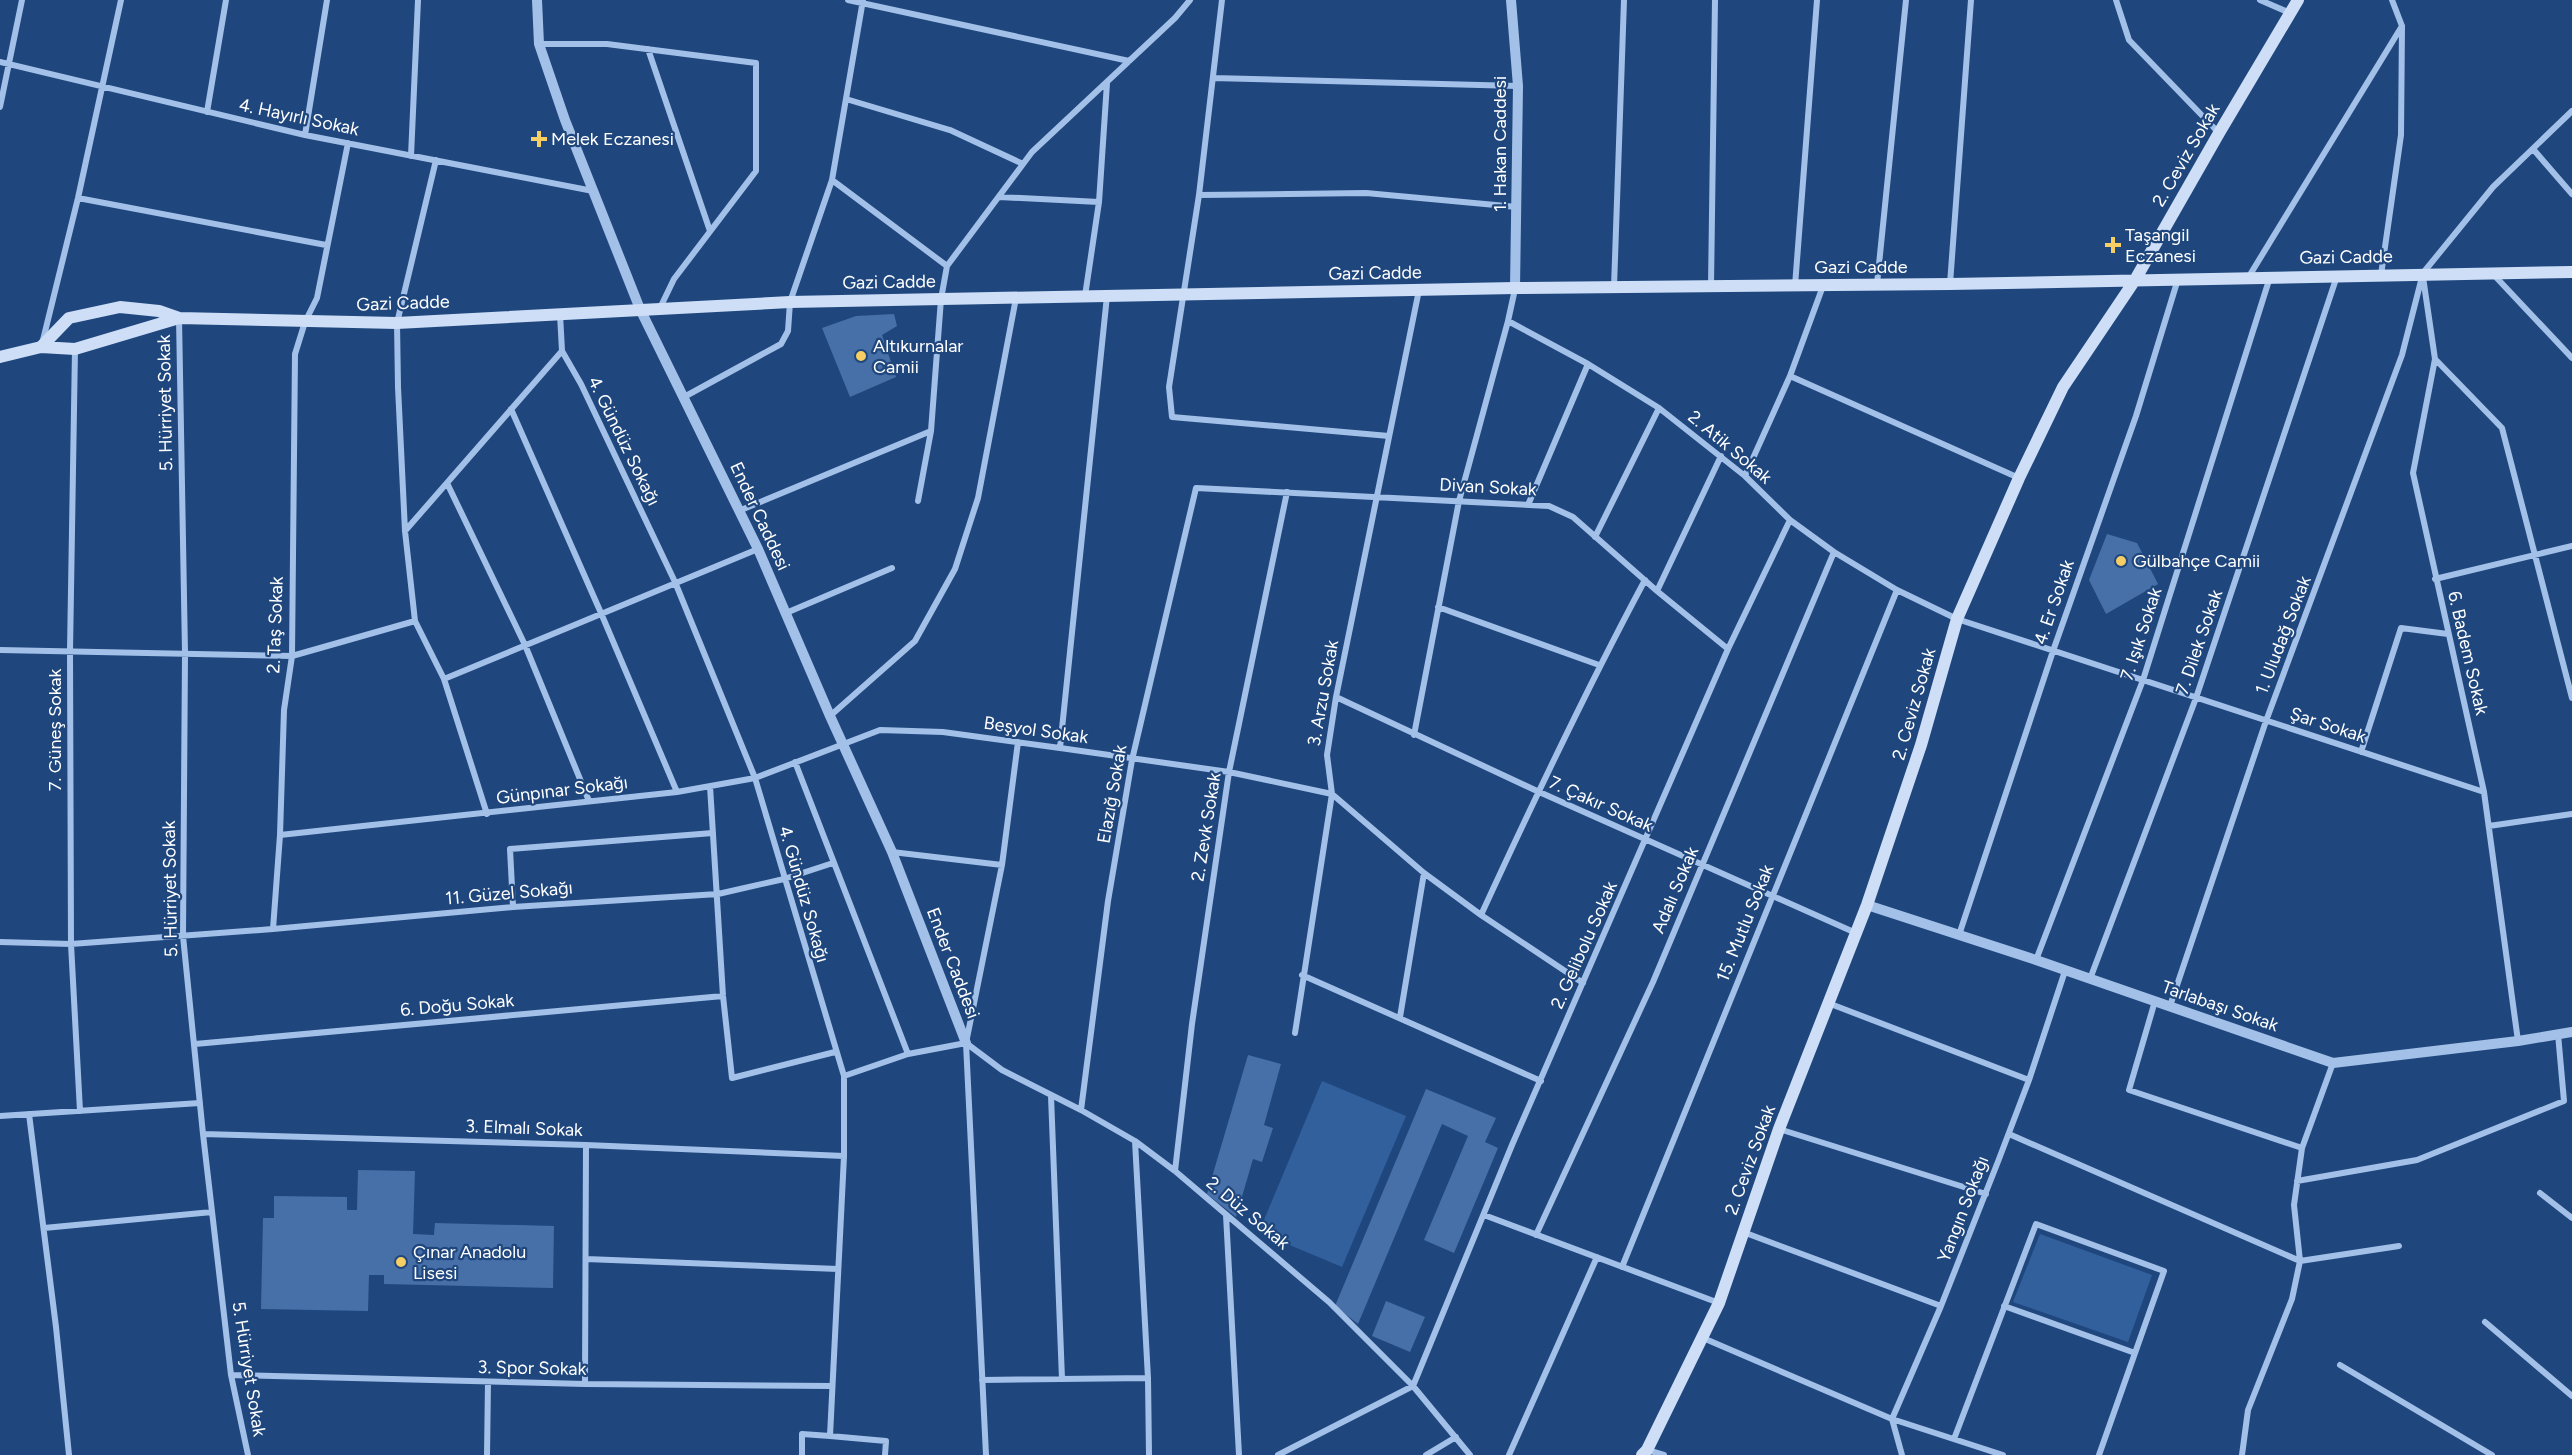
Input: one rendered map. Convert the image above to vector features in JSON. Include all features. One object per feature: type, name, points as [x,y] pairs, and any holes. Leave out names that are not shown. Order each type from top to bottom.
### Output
[{"type":"main road","name":"2. Ceviz Sokak","points":[[1644,1452],[1719,1303],[1779,1129],[1867,905],[1922,745],[1957,619],[2019,478],[2063,387],[2135,280],[2298,0]]},
{"type":"main road","name":"Gazi Cadde","points":[[179,318],[397,323],[790,302],[1515,288],[1950,285],[2423,273],[2572,272]]},
{"type":"main road","points":[[41,347],[69,318],[120,307],[159,311],[179,318]]},
{"type":"main road","points":[[0,357],[41,347],[75,349],[179,318]]},
{"type":"street","points":[[0,106],[22,0]]},
{"type":"street","points":[[41,347],[78,198],[122,0]]},
{"type":"street","points":[[207,111],[226,0]]},
{"type":"street","points":[[305,135],[327,0]]},
{"type":"street","points":[[411,156],[418,0]]},
{"type":"street","name":"Ender Caddesi","points":[[537,0],[539,44],[565,120],[640,309],[759,549],[842,744],[892,852],[966,1043]]},
{"type":"street","points":[[848,0],[862,1],[1129,61]]},
{"type":"street","points":[[918,501],[931,431],[941,299],[947,266],[1032,152],[1175,18],[1190,0]]},
{"type":"street","points":[[1222,0],[1199,195],[1169,387],[1172,417],[1389,436]]},
{"type":"street","name":"1. Hakan Caddesi","points":[[1511,0],[1518,86],[1515,288]]},
{"type":"street","points":[[1614,287],[1624,0]]},
{"type":"street","points":[[1711,286],[1715,0]]},
{"type":"street","points":[[1795,286],[1817,0]]},
{"type":"street","points":[[1877,285],[1906,0]]},
{"type":"street","points":[[1950,285],[1971,0]]},
{"type":"street","points":[[2116,0],[2129,40],[2219,133]]},
{"type":"street","points":[[2260,0],[2291,14]]},
{"type":"street","points":[[2381,275],[2401,135],[2402,26],[2392,0]]},
{"type":"street","points":[[684,397],[782,344],[788,331],[790,302],[832,180],[862,1]]},
{"type":"street","points":[[2248,278],[2402,26]]},
{"type":"street","points":[[539,44],[607,44],[756,63],[756,171],[674,279],[660,308]]},
{"type":"street","points":[[648,49],[710,231]]},
{"type":"street","name":"4. Hayırlı Sokak","points":[[0,62],[305,135],[594,191]]},
{"type":"street","points":[[1214,78],[1518,86]]},
{"type":"street","points":[[1085,296],[1099,202],[1107,82]]},
{"type":"street","points":[[846,99],[950,130],[1023,164]]},
{"type":"street","points":[[2423,273],[2493,187],[2572,111]]},
{"type":"street","name":"2. Taş Sokak","points":[[273,929],[280,835],[284,710],[292,656],[295,354],[305,322],[317,298],[348,143]]},
{"type":"street","points":[[2533,149],[2572,194]]},
{"type":"street","points":[[436,160],[397,323],[405,531],[415,621],[444,679],[487,814]]},
{"type":"street","points":[[832,180],[947,266]]},
{"type":"street","points":[[1199,195],[1366,193],[1517,207]]},
{"type":"street","points":[[999,196],[1099,202]]},
{"type":"street","points":[[78,198],[326,245]]},
{"type":"street","name":"6. Badem Sokak","points":[[2423,273],[2435,359],[2413,473],[2484,792],[2518,1041]]},
{"type":"street","name":"1. Uludağ Sokak","points":[[2170,1006],[2266,721],[2402,355],[2423,273]]},
{"type":"street","points":[[2493,274],[2572,358]]},
{"type":"street","name":"7. Dilek Sokak","points":[[2090,979],[2196,698],[2337,276]]},
{"type":"street","name":"7. Işık Sokak","points":[[2036,960],[2143,680],[2270,277]]},
{"type":"street","name":"4. Er Sokak","points":[[1958,936],[2053,651],[2136,416],[2178,279]]},
{"type":"street","points":[[1745,476],[1790,376],[1824,286]]},
{"type":"street","points":[[1414,735],[1459,501],[1515,288]]},
{"type":"street","name":"3. Arzu Sokak","points":[[1295,1033],[1302,975],[1332,794],[1327,755],[1336,697],[1419,290]]},
{"type":"street","points":[[1060,748],[1107,296]]},
{"type":"street","points":[[830,716],[915,641],[955,569],[978,498],[1016,298]]},
{"type":"street","points":[[405,531],[562,351],[560,313]]},
{"type":"street","name":"5. Hürriyet Sokak","points":[[179,318],[185,653],[183,936],[231,1375],[248,1455]]},
{"type":"street","name":"2. Atik Sokak","points":[[1508,321],[1588,364],[1659,408],[1721,456],[1791,519],[1834,552],[1897,590],[1957,619]]},
{"type":"street","name":"7. Güneş Sokak","points":[[75,349],[70,651],[71,944],[80,1111]]},
{"type":"street","name":"4. Gündüz Sokağı","points":[[562,351],[581,384],[675,582],[755,778],[844,1076],[844,1156],[830,1436]]},
{"type":"street","points":[[2435,359],[2502,428],[2572,698]]},
{"type":"street","points":[[1528,505],[1588,364]]},
{"type":"street","points":[[1790,376],[2019,478]]},
{"type":"street","points":[[1595,537],[1659,408]]},
{"type":"street","points":[[511,409],[677,792]]},
{"type":"street","points":[[741,510],[931,431]]},
{"type":"street","points":[[1657,591],[1721,456]]},
{"type":"street","points":[[447,483],[525,645],[589,801]]},
{"type":"street","name":"Divan Sokak","points":[[1196,488],[1549,506],[1573,517],[1728,650]]},
{"type":"street","name":"Elazığ Sokak","points":[[1081,1110],[1108,901],[1132,760],[1196,488]]},
{"type":"street","name":"2. Zevk Sokak","points":[[1175,1171],[1192,1023],[1229,772],[1287,492]]},
{"type":"street","name":"2. Gelibolu Sokak","points":[[1413,1386],[1541,1081],[1728,650],[1791,519]]},
{"type":"street","points":[[2435,579],[2572,546]]},
{"type":"street","points":[[444,679],[759,549]]},
{"type":"street","name":"Adalı Sokak","points":[[1536,1235],[1653,982],[1834,552]]},
{"type":"street","points":[[786,613],[892,568]]},
{"type":"street","points":[[1481,915],[1537,791],[1599,665],[1645,580]]},
{"type":"street","name":"15. Mutlu Sokak","points":[[1622,1267],[1897,590]]},
{"type":"street","points":[[1438,607],[1599,665]]},
{"type":"street","name":"Şar Sokak","points":[[1957,619],[2484,792]]},
{"type":"street","points":[[0,650],[292,656],[415,621]]},
{"type":"street","points":[[2361,752],[2401,628],[2448,634]]},
{"type":"street","name":"7. Çakır Sokak","points":[[1336,697],[1701,866],[1856,933]]},
{"type":"street","name":"Beşyol Sokak","points":[[842,744],[880,730],[943,732],[1229,772],[1332,794]]},
{"type":"street","points":[[986,1455],[966,1043],[1002,865],[1018,742]]},
{"type":"street","name":"Günpınar Sokağı","points":[[280,835],[677,792],[755,778],[842,744]]},
{"type":"street","points":[[795,762],[908,1054]]},
{"type":"street","points":[[710,786],[723,996],[732,1078],[836,1052]]},
{"type":"street","points":[[1332,794],[1424,873],[1481,915],[1583,983]]},
{"type":"street","points":[[2489,826],[2572,813]]},
{"type":"street","points":[[513,907],[510,849],[713,833]]},
{"type":"street","points":[[892,852],[1002,865]]},
{"type":"street","name":"11. Güzel Sokağı","points":[[0,942],[71,944],[273,929],[513,907],[718,894],[784,879],[833,863]]},
{"type":"street","points":[[1400,1017],[1424,873]]},
{"type":"street","name":"Tarlabaşı Sokak","points":[[1867,905],[2036,960],[2333,1063],[2518,1041],[2572,1032]]},
{"type":"street","name":"Yangın Sokağı","points":[[1892,1419],[1986,1194],[2029,1080],[2065,971]]},
{"type":"street","points":[[1302,975],[1541,1081]]},
{"type":"street","name":"6. Doğu Sokak","points":[[195,1044],[723,996]]},
{"type":"street","points":[[2155,1001],[2129,1090],[2302,1148]]},
{"type":"street","points":[[1828,1004],[2029,1080]]},
{"type":"street","points":[[2297,1181],[2417,1160],[2564,1101],[2558,1034]]},
{"type":"street","points":[[844,1076],[908,1054],[966,1043]]},
{"type":"street","name":"2. Düz Sokak","points":[[966,1043],[1002,1070],[1081,1110],[1135,1141],[1175,1171],[1329,1302],[1413,1386],[1470,1455]]},
{"type":"street","points":[[2242,1455],[2248,1410],[2292,1299],[2300,1262],[2294,1205],[2302,1148],[2333,1063]]},
{"type":"street","points":[[1051,1096],[1062,1379]]},
{"type":"street","points":[[0,1116],[200,1103]]},
{"type":"street","points":[[29,1114],[69,1455]]},
{"type":"street","points":[[1779,1129],[1986,1194]]},
{"type":"street","name":"3. Elmalı Sokak","points":[[203,1134],[586,1145],[844,1156]]},
{"type":"street","points":[[2009,1134],[2300,1262],[2399,1246]]},
{"type":"street","points":[[1135,1141],[1148,1378],[1149,1455]]},
{"type":"street","points":[[585,1384],[586,1145]]},
{"type":"street","points":[[2540,1193],[2572,1218]]},
{"type":"street","points":[[44,1228],[212,1212]]},
{"type":"street","points":[[1226,1215],[1239,1455]]},
{"type":"street","points":[[1484,1215],[1719,1303]]},
{"type":"street","points":[[1954,1439],[2036,1224],[2164,1271],[2099,1455]]},
{"type":"street","points":[[1743,1232],[1941,1306]]},
{"type":"street","points":[[1509,1455],[1597,1257]]},
{"type":"street","points":[[586,1259],[838,1269]]},
{"type":"street","points":[[2004,1306],[2135,1353]]},
{"type":"street","points":[[2485,1322],[2572,1396]]},
{"type":"street","points":[[1703,1338],[1892,1419],[2003,1455]]},
{"type":"street","points":[[2340,1365],[2492,1455]]},
{"type":"street","name":"3. Spor Sokak","points":[[231,1375],[585,1384],[832,1386]]},
{"type":"street","points":[[982,1380],[1148,1378]]},
{"type":"street","points":[[487,1455],[488,1382]]},
{"type":"street","points":[[1278,1455],[1413,1386]]},
{"type":"street","points":[[1892,1419],[1902,1455]]},
{"type":"street","points":[[802,1455],[802,1434],[885,1441],[885,1455]]},
{"type":"street","points":[[1426,1455],[1456,1437]]},
{"type":"street","points":[[1644,1452],[1664,1455]]},
{"type":"shaded area","points":[[1322,1081],[1406,1116],[1342,1267],[1259,1232]]},
{"type":"shaded area","points":[[2040,1234],[2152,1275],[2128,1342],[2013,1302]]},
{"type":"building","name":"Altıkurnalar Camii","points":[[894,314],[897,326],[882,335],[896,377],[850,397],[822,328],[856,316]]},
{"type":"building","name":"Gülbahçe Camii","points":[[2107,534],[2137,543],[2158,584],[2106,614],[2089,580]]},
{"type":"building","points":[[1248,1055],[1281,1064],[1264,1125],[1273,1128],[1262,1162],[1253,1159],[1236,1217],[1207,1194]]},
{"type":"building","points":[[1426,1089],[1496,1118],[1485,1142],[1498,1148],[1454,1253],[1424,1240],[1468,1136],[1442,1124],[1358,1324],[1335,1306]]},
{"type":"building","points":[[358,1170],[415,1171],[413,1234],[434,1235],[435,1223],[554,1226],[553,1288],[384,1284],[384,1275],[369,1275],[368,1311],[261,1309],[263,1218],[274,1218],[274,1196],[347,1197],[347,1210],[357,1210]]},
{"type":"building","points":[[1386,1301],[1425,1317],[1410,1352],[1372,1336]]},
{"type":"place","name":"Melek Eczanesi","points":[[539,139]]},
{"type":"place","name":"Taşangil Eczanesi","points":[[2113,245]]},
{"type":"place","name":"Altıkurnalar Camii","points":[[861,356]]},
{"type":"place","name":"Gülbahçe Camii","points":[[2121,561]]},
{"type":"place","name":"Çınar Anadolu Lisesi","points":[[401,1262]]}]
